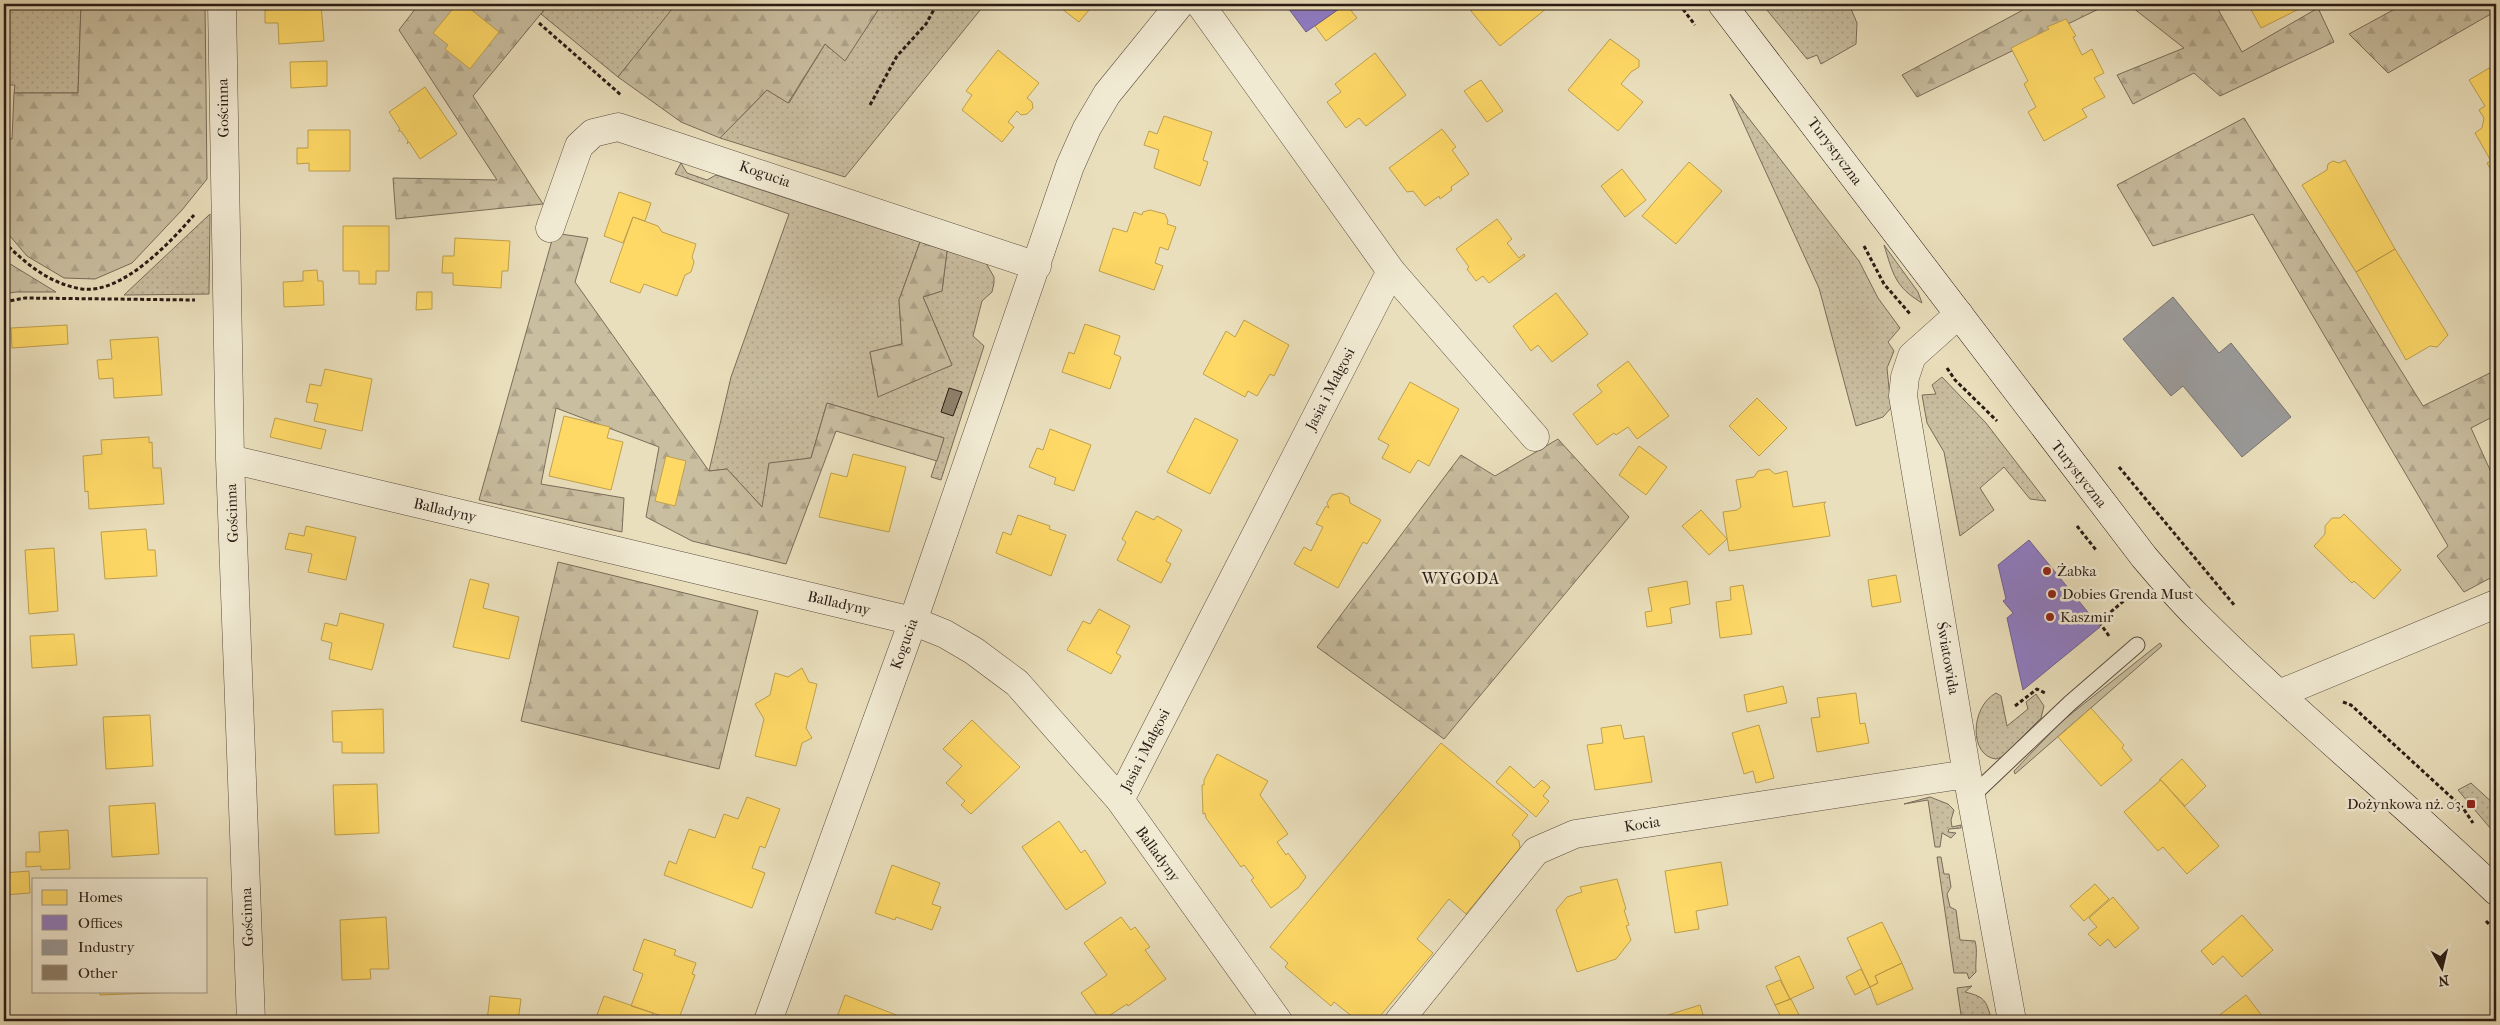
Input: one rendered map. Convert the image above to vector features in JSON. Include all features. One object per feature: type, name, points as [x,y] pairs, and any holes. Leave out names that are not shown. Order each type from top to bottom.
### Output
[{"type":"street","name":"Gościnna","points":[[222,4],[230,459],[251,1021]]},
{"type":"street","name":"Kogucia","points":[[768,1021],[912,621],[1037,266],[1070,166],[1087,128],[1107,94],[1180,4]]},
{"type":"street","points":[[1200,4],[1391,271],[1535,437]]},
{"type":"street","name":"Turystyczna","points":[[1722,4],[2144,557],[2196,615],[2290,690],[2496,891]]},
{"type":"street","name":"Kogucia","points":[[550,228],[579,146],[593,133],[618,127],[1037,266]]},
{"type":"street","name":"Jasia i Małgosi","points":[[1120,800],[1391,271]]},
{"type":"street","name":"Światowida","points":[[1959,314],[1912,356],[1905,377],[1903,396],[1969,785],[2012,1021]]},
{"type":"street","name":"Balladyny","points":[[230,459],[912,621],[945,634],[974,651],[1017,683],[1120,800],[1278,1021]]},
{"type":"street","points":[[2290,690],[2496,604]]},
{"type":"street","name":"Kocia","points":[[1399,1021],[1536,851],[1555,841],[1575,834],[1969,785]]},
{"type":"lane","points":[[1969,785],[2070,703],[2137,645]]},
{"type":"path","points":[[870,105],[898,56],[926,24],[937,4]]},
{"type":"path","points":[[539,23],[626,100]]},
{"type":"path","points":[[4,242],[26,264],[54,280],[83,289],[106,287],[139,268],[170,243],[198,210]]},
{"type":"path","points":[[4,302],[24,298],[197,300]]},
{"type":"path","points":[[1959,384],[1963,380]]},
{"type":"path","points":[[2117,465],[2238,609]]},
{"type":"path","points":[[2124,656],[2099,622],[2134,592]]},
{"type":"path","points":[[2290,690],[2351,706],[2463,808],[2473,824]]},
{"type":"green space","points":[[4,4],[81,4],[78,93],[14,93],[15,85],[4,85]]},
{"type":"green space","points":[[81,4],[205,4],[207,179],[182,210],[132,263],[95,279],[64,278],[27,256],[4,229],[4,138],[12,139],[14,93],[78,93]]},
{"type":"green space","points":[[419,4],[549,4],[473,96],[543,204],[396,219],[393,178],[497,180],[399,30]]},
{"type":"green space","points":[[549,4],[677,4],[618,77],[541,14]]},
{"type":"green space","points":[[676,4],[882,4],[845,61],[825,44],[788,103],[767,90],[720,138],[681,122],[618,77]]},
{"type":"green space","points":[[882,4],[985,4],[845,177],[720,138],[767,90],[789,103],[825,44],[845,60]]},
{"type":"green space","points":[[1762,4],[1849,4],[1857,23],[1856,44],[1821,64],[1817,55],[1807,59]]},
{"type":"green space","points":[[2034,4],[2109,4],[1917,97],[1902,75]]},
{"type":"green space","points":[[2128,4],[2215,4],[2242,52],[2318,8],[2334,42],[2220,96],[2194,73],[2133,104],[2117,75],[2184,48]]},
{"type":"green space","points":[[2404,4],[2496,4],[2496,11],[2388,73],[2349,34]]},
{"type":"green space","points":[[1730,94],[1859,261],[1878,298],[1900,328],[1888,342],[1894,351],[1887,368],[1891,408],[1883,417],[1856,426],[1819,288]]},
{"type":"green space","points":[[2244,118],[2423,406],[2496,370],[2496,415],[2471,428],[2496,483],[2496,575],[2464,592],[2437,556],[2448,546],[2253,214],[2153,246],[2117,185]]},
{"type":"green space","points":[[681,163],[687,173],[707,180],[716,175],[920,242],[899,300],[902,344],[870,352],[878,396],[952,365],[923,297],[942,291],[947,251],[986,263],[994,277],[994,283],[992,292],[982,301],[973,336],[984,346],[941,480],[931,477],[944,438],[827,403],[811,458],[769,464],[763,508],[727,469],[709,471],[731,377],[789,214],[675,174]]},
{"type":"green space","points":[[210,214],[209,294],[124,295]]},
{"type":"green space","points":[[554,233],[588,238],[575,282],[709,471],[727,469],[762,507],[769,463],[811,458],[827,403],[944,438],[937,461],[836,431],[786,564],[692,541],[646,517],[659,447],[556,408],[541,484],[624,498],[622,532],[479,500]]},
{"type":"green space","points":[[920,242],[947,251],[942,291],[923,297],[952,365],[878,397],[870,352],[902,344],[899,300]]},
{"type":"green space","points":[[1884,245],[1918,292],[1922,303],[1906,291],[1896,279]]},
{"type":"green space","points":[[4,258],[7,262],[56,292],[16,292],[4,294]]},
{"type":"green space","points":[[1942,377],[1986,423],[2046,501],[2030,499],[2004,467],[1980,488],[1994,510],[1960,536],[1944,452],[1927,423],[1922,395],[1936,394],[1932,385]]},
{"type":"green space","points":[[1558,439],[1629,517],[1444,739],[1317,647],[1461,455],[1495,476]]},
{"type":"green space","points":[[558,562],[758,611],[719,769],[521,721]]},
{"type":"green space","points":[[2160,643],[2162,646],[2015,774],[2014,771],[2061,722]]},
{"type":"green space","points":[[1996,693],[2001,696],[2007,726],[2028,709],[2026,702],[2036,694],[2044,706],[2041,718],[2002,757],[1996,759],[1987,756],[1981,749],[1977,740],[1976,730],[1977,719],[1981,709],[1987,700]]},
{"type":"green space","points":[[2471,783],[2496,806],[2496,835],[2458,790]]},
{"type":"green space","points":[[1930,797],[1948,804],[1954,810],[1951,820],[1952,827],[1961,825],[1961,828],[1949,829],[1948,832],[1956,833],[1951,838],[1942,833],[1940,847],[1935,847],[1928,800],[1904,804]]},
{"type":"green space","points":[[1937,857],[1941,857],[1944,874],[1949,874],[1951,887],[1947,894],[1950,907],[1956,910],[1960,940],[1975,941],[1976,972],[1969,979],[1967,973],[1954,973]]},
{"type":"green space","points":[[1972,986],[1965,992],[1977,996],[1984,1001],[1992,1021],[1962,1021],[1957,988]]},
{"type":"building: Homes","points":[[277,4],[321,4],[324,41],[279,44],[278,23],[265,23],[265,10],[277,9]]},
{"type":"building: Homes","points":[[457,4],[464,4],[499,32],[470,69],[445,49],[448,45],[433,33]]},
{"type":"building: Homes","points":[[1066,4],[1094,4],[1079,22],[1062,9]]},
{"type":"building: Homes","points":[[1346,4],[1357,18],[1326,41],[1315,26]]},
{"type":"building: Homes","points":[[1479,4],[1552,4],[1500,46],[1471,11]]},
{"type":"building: Homes","points":[[2248,4],[2296,4],[2299,9],[2261,28]]},
{"type":"building: Homes","points":[[2066,19],[2076,36],[2073,37],[2082,55],[2092,49],[2104,73],[2094,78],[2105,97],[2082,109],[2087,117],[2044,141],[2028,112],[2036,107],[2024,84],[2028,81],[2011,48],[2049,29],[2047,27]]},
{"type":"building: Homes","points":[[1610,39],[1639,60],[1639,67],[1631,72],[1621,84],[1643,102],[1618,131],[1568,90]]},
{"type":"building: Homes","points":[[998,50],[1039,83],[1027,98],[1032,102],[1033,108],[1027,114],[1021,115],[1017,111],[1008,122],[1014,127],[1002,142],[962,110],[972,95],[966,91]]},
{"type":"building: Homes","points":[[1375,53],[1406,95],[1366,126],[1359,118],[1346,128],[1327,102],[1341,92],[1335,84]]},
{"type":"building: Homes","points":[[327,61],[327,86],[291,88],[290,62]]},
{"type":"building: Homes","points":[[2496,64],[2496,179],[2487,163],[2491,161],[2475,133],[2482,128],[2484,118],[2479,110],[2485,106],[2469,80]]},
{"type":"building: Homes","points":[[1481,80],[1503,111],[1487,122],[1464,91]]},
{"type":"building: Homes","points":[[425,87],[457,134],[420,159],[409,142],[407,144],[408,141],[401,131],[398,131],[400,129],[389,112]]},
{"type":"building: Homes","points":[[1164,116],[1212,132],[1203,160],[1208,162],[1200,186],[1154,168],[1159,150],[1144,145],[1149,131],[1157,134]]},
{"type":"building: Homes","points":[[1442,129],[1456,147],[1452,150],[1469,174],[1451,187],[1452,190],[1440,199],[1439,196],[1425,206],[1413,191],[1407,192],[1389,168]]},
{"type":"building: Homes","points":[[308,130],[350,130],[350,171],[309,171],[309,163],[297,164],[297,148],[308,148]]},
{"type":"building: Homes","points":[[2345,160],[2395,249],[2356,272],[2302,185],[2327,170],[2328,164],[2333,161],[2339,163]]},
{"type":"building: Homes","points":[[1689,162],[1722,191],[1676,244],[1642,216]]},
{"type":"building: Homes","points":[[1622,169],[1646,200],[1625,217],[1601,186]]},
{"type":"building: Homes","points":[[619,192],[651,203],[645,221],[633,217],[623,243],[604,236]]},
{"type":"building: Homes","points":[[1150,210],[1165,214],[1168,221],[1167,224],[1176,227],[1168,250],[1160,247],[1155,263],[1163,266],[1154,290],[1099,271],[1113,228],[1127,232],[1134,212],[1142,215],[1143,212]]},
{"type":"building: Homes","points":[[633,217],[658,226],[662,232],[696,244],[692,257],[694,262],[691,272],[685,275],[677,296],[644,284],[640,293],[610,282]]},
{"type":"building: Homes","points":[[1497,219],[1512,239],[1507,243],[1519,258],[1524,254],[1525,256],[1489,283],[1483,276],[1476,281],[1456,249]]},
{"type":"building: Homes","points":[[343,226],[389,226],[389,271],[376,271],[376,284],[359,284],[359,271],[343,271]]},
{"type":"building: Homes","points":[[455,238],[510,241],[508,271],[502,271],[501,288],[453,285],[453,273],[442,273],[443,256],[454,256]]},
{"type":"building: Homes","points":[[2395,249],[2448,335],[2437,347],[2430,346],[2406,360],[2356,272]]},
{"type":"building: Homes","points":[[317,270],[318,281],[323,281],[324,305],[284,307],[283,282],[303,281],[303,271]]},
{"type":"building: Homes","points":[[417,292],[432,292],[432,309],[416,310]]},
{"type":"building: Homes","points":[[1556,293],[1588,334],[1552,362],[1538,345],[1531,351],[1513,326]]},
{"type":"building: Homes","points":[[1244,320],[1289,345],[1274,376],[1270,374],[1257,396],[1248,391],[1245,397],[1203,374],[1226,331],[1235,337]]},
{"type":"building: Homes","points":[[1085,324],[1120,336],[1114,354],[1121,357],[1110,389],[1062,372],[1069,352],[1074,354]]},
{"type":"building: Homes","points":[[67,325],[68,344],[12,348],[11,328]]},
{"type":"building: Homes","points":[[158,337],[162,395],[114,398],[113,378],[99,379],[97,360],[112,359],[110,340]]},
{"type":"building: Homes","points":[[1628,361],[1669,416],[1637,439],[1628,427],[1616,435],[1614,433],[1597,445],[1573,414],[1602,392],[1597,385]]},
{"type":"building: Homes","points":[[325,369],[372,379],[362,431],[314,421],[318,404],[306,402],[310,384],[321,386]]},
{"type":"building: Homes","points":[[1410,382],[1459,409],[1429,466],[1418,460],[1410,473],[1382,458],[1389,445],[1378,439]]},
{"type":"building: Homes","points":[[1757,398],[1787,428],[1759,456],[1729,426]]},
{"type":"building: Homes","points":[[564,416],[610,427],[607,438],[623,442],[611,490],[549,476]]},
{"type":"building: Homes","points":[[275,418],[326,430],[321,449],[270,437]]},
{"type":"building: Homes","points":[[1195,418],[1238,440],[1210,494],[1167,472]]},
{"type":"building: Homes","points":[[1050,429],[1091,445],[1074,491],[1054,484],[1056,478],[1029,467],[1037,448],[1043,450]]},
{"type":"building: Homes","points":[[149,437],[149,443],[152,442],[153,468],[161,468],[164,504],[89,509],[88,491],[85,492],[83,456],[102,454],[101,440]]},
{"type":"building: Homes","points":[[1639,446],[1667,467],[1646,495],[1619,475]]},
{"type":"building: Homes","points":[[853,454],[906,467],[889,532],[819,517],[831,473],[847,477]]},
{"type":"building: Homes","points":[[666,456],[686,461],[675,506],[655,501]]},
{"type":"building: Homes","points":[[1769,469],[1775,474],[1787,471],[1793,507],[1826,502],[1824,504],[1830,536],[1729,551],[1723,512],[1737,510],[1741,507],[1736,480],[1754,477],[1758,471]]},
{"type":"building: Homes","points":[[1341,493],[1349,497],[1350,503],[1381,520],[1367,544],[1363,542],[1338,588],[1294,564],[1304,547],[1311,551],[1323,527],[1316,524],[1326,506],[1329,508],[1327,503],[1332,495]]},
{"type":"building: Homes","points":[[1701,510],[1727,539],[1709,555],[1682,526]]},
{"type":"building: Homes","points":[[1136,511],[1154,520],[1157,516],[1182,530],[1166,561],[1171,564],[1161,583],[1117,560],[1126,542],[1122,539]]},
{"type":"building: Homes","points":[[2344,514],[2401,570],[2374,599],[2354,581],[2352,583],[2314,546],[2325,534],[2325,526],[2332,518],[2340,518]]},
{"type":"building: Homes","points":[[1018,515],[1050,526],[1049,529],[1066,535],[1051,576],[996,553],[1003,532],[1011,535]]},
{"type":"building: Homes","points":[[306,526],[356,537],[346,580],[308,572],[312,554],[285,549],[289,533],[304,536]]},
{"type":"building: Homes","points":[[146,529],[148,550],[155,550],[157,576],[105,579],[101,532]]},
{"type":"building: Homes","points":[[54,548],[58,611],[29,614],[25,550]]},
{"type":"building: Homes","points":[[1896,575],[1901,602],[1872,607],[1868,580]]},
{"type":"building: Homes","points":[[470,579],[489,584],[483,608],[519,617],[509,659],[453,647]]},
{"type":"building: Homes","points":[[1687,581],[1690,604],[1670,608],[1672,623],[1647,627],[1645,612],[1652,611],[1648,588]]},
{"type":"building: Homes","points":[[1743,585],[1752,634],[1720,638],[1716,602],[1731,600],[1730,587]]},
{"type":"building: Homes","points":[[1099,609],[1130,626],[1116,653],[1121,656],[1111,674],[1067,650],[1083,621],[1090,624]]},
{"type":"building: Homes","points":[[340,613],[384,624],[372,670],[329,659],[332,643],[321,640],[325,623],[337,626]]},
{"type":"building: Homes","points":[[74,634],[77,665],[32,668],[30,636]]},
{"type":"building: Homes","points":[[802,668],[809,682],[817,684],[806,728],[812,738],[802,743],[796,766],[755,756],[764,719],[755,704],[770,695],[775,673],[788,677]]},
{"type":"building: Homes","points":[[1783,686],[1787,703],[1747,712],[1744,695]]},
{"type":"building: Homes","points":[[1856,693],[1860,724],[1865,723],[1869,743],[1817,752],[1811,718],[1820,717],[1817,698]]},
{"type":"building: Homes","points":[[2091,708],[2124,745],[2122,748],[2132,760],[2101,786],[2058,737]]},
{"type":"building: Homes","points":[[383,709],[384,753],[342,753],[342,742],[333,742],[332,711]]},
{"type":"building: Homes","points":[[150,715],[153,766],[106,769],[103,717]]},
{"type":"building: Homes","points":[[972,720],[1020,767],[971,814],[961,805],[965,801],[946,783],[962,766],[943,749]]},
{"type":"building: Homes","points":[[1621,725],[1624,739],[1644,736],[1652,782],[1595,790],[1587,745],[1603,743],[1601,728]]},
{"type":"building: Homes","points":[[1759,725],[1774,778],[1756,783],[1753,771],[1744,774],[1732,733]]},
{"type":"building: Homes","points":[[1441,743],[1528,815],[1512,835],[1519,841],[1520,848],[1466,914],[1449,899],[1417,939],[1433,953],[1376,1021],[1358,1021],[1334,1002],[1331,1006],[1285,967],[1288,963],[1270,947]]},
{"type":"building: Homes","points":[[1217,754],[1268,781],[1260,795],[1288,834],[1277,842],[1306,877],[1298,888],[1271,908],[1251,880],[1254,878],[1244,865],[1241,867],[1206,818],[1205,813],[1203,814],[1202,785],[1204,785],[1204,780]]},
{"type":"building: Homes","points":[[2182,759],[2206,786],[2185,806],[2159,780]]},
{"type":"building: Homes","points":[[1510,766],[1534,788],[1542,780],[1550,787],[1543,796],[1549,801],[1536,817],[1496,782]]},
{"type":"building: Homes","points":[[2161,780],[2219,846],[2187,874],[2163,847],[2158,851],[2124,812]]},
{"type":"building: Homes","points":[[377,784],[379,833],[335,835],[333,785]]},
{"type":"building: Homes","points":[[747,797],[780,809],[765,848],[760,846],[752,868],[765,873],[752,908],[664,875],[669,861],[676,864],[689,829],[715,838],[724,814],[738,819]]},
{"type":"building: Homes","points":[[155,803],[159,854],[112,857],[109,806]]},
{"type":"building: Homes","points":[[1059,821],[1081,853],[1085,850],[1106,883],[1066,910],[1022,847]]},
{"type":"building: Homes","points":[[68,830],[70,869],[41,870],[41,866],[26,867],[26,852],[40,852],[39,832]]},
{"type":"building: Homes","points":[[1721,862],[1728,905],[1696,911],[1699,929],[1675,933],[1665,871]]},
{"type":"building: Homes","points":[[892,865],[940,883],[932,904],[941,907],[932,930],[896,917],[895,920],[875,913]]},
{"type":"building: Homes","points":[[29,871],[30,893],[4,895],[4,873]]},
{"type":"building: Homes","points":[[1617,879],[1626,909],[1624,910],[1629,925],[1626,926],[1631,940],[1616,959],[1577,972],[1556,910],[1567,897],[1582,892],[1580,887]]},
{"type":"building: Homes","points":[[2095,884],[2109,899],[2084,921],[2070,906]]},
{"type":"building: Homes","points":[[2113,897],[2139,928],[2115,948],[2108,939],[2100,946],[2088,934],[2097,927],[2089,918]]},
{"type":"building: Homes","points":[[2242,915],[2273,950],[2242,977],[2223,956],[2213,965],[2201,951]]},
{"type":"building: Homes","points":[[386,917],[389,969],[370,969],[371,979],[342,980],[340,920]]},
{"type":"building: Homes","points":[[1121,917],[1131,930],[1135,927],[1150,947],[1145,950],[1166,979],[1128,1006],[1127,1004],[1101,1021],[1081,993],[1107,975],[1084,943]]},
{"type":"building: Homes","points":[[1882,922],[1902,963],[1875,976],[1878,983],[1870,987],[1847,938]]},
{"type":"building: Homes","points":[[644,939],[676,950],[674,955],[696,963],[692,974],[695,975],[678,1021],[631,1006],[643,974],[633,970]]},
{"type":"building: Homes","points":[[1799,956],[1814,988],[1790,999],[1775,967]]},
{"type":"building: Homes","points":[[1902,963],[1913,989],[1877,1005],[1870,987],[1878,983],[1875,976]]},
{"type":"building: Homes","points":[[1861,969],[1870,987],[1855,995],[1846,977]]},
{"type":"building: Homes","points":[[1780,980],[1790,999],[1775,1005],[1766,986]]},
{"type":"building: Homes","points":[[100,992],[178,992],[100,995]]},
{"type":"building: Homes","points":[[845,995],[904,1018],[906,1021],[825,1021],[829,1017],[836,1020]]},
{"type":"building: Homes","points":[[2246,995],[2266,1021],[2213,1020]]},
{"type":"building: Homes","points":[[490,996],[521,999],[518,1021],[487,1021]]},
{"type":"building: Homes","points":[[604,996],[653,1013],[650,1021],[595,1020]]},
{"type":"building: Homes","points":[[1791,999],[1802,1021],[1783,1021],[1775,1005]]},
{"type":"building: Homes","points":[[1700,1005],[1705,1021],[1649,1021]]},
{"type":"building: Offices","points":[[1292,4],[1346,4],[1306,32],[1288,8]]},
{"type":"building: Offices","points":[[2029,540],[2100,627],[2023,690],[2007,618],[2013,613],[2003,601],[2006,599],[1998,565]]},
{"type":"building: Industry","points":[[2173,297],[2219,353],[2231,343],[2291,417],[2242,457],[2183,386],[2171,396],[2123,339]]},
{"type":"building: Other","points":[[949,388],[962,392],[953,416],[941,412]]},
{"type":"place","name":"Żabka","points":[[2047,571]]},
{"type":"place","name":"Dobies Grenda Must","points":[[2052,594]]},
{"type":"place","name":"Kaszmir","points":[[2050,617]]},
{"type":"place","name":"Dożynkowa nż. 03","points":[[2471,804]]},
{"type":"district","name":"WYGODA","points":[[1461,578]]}]
